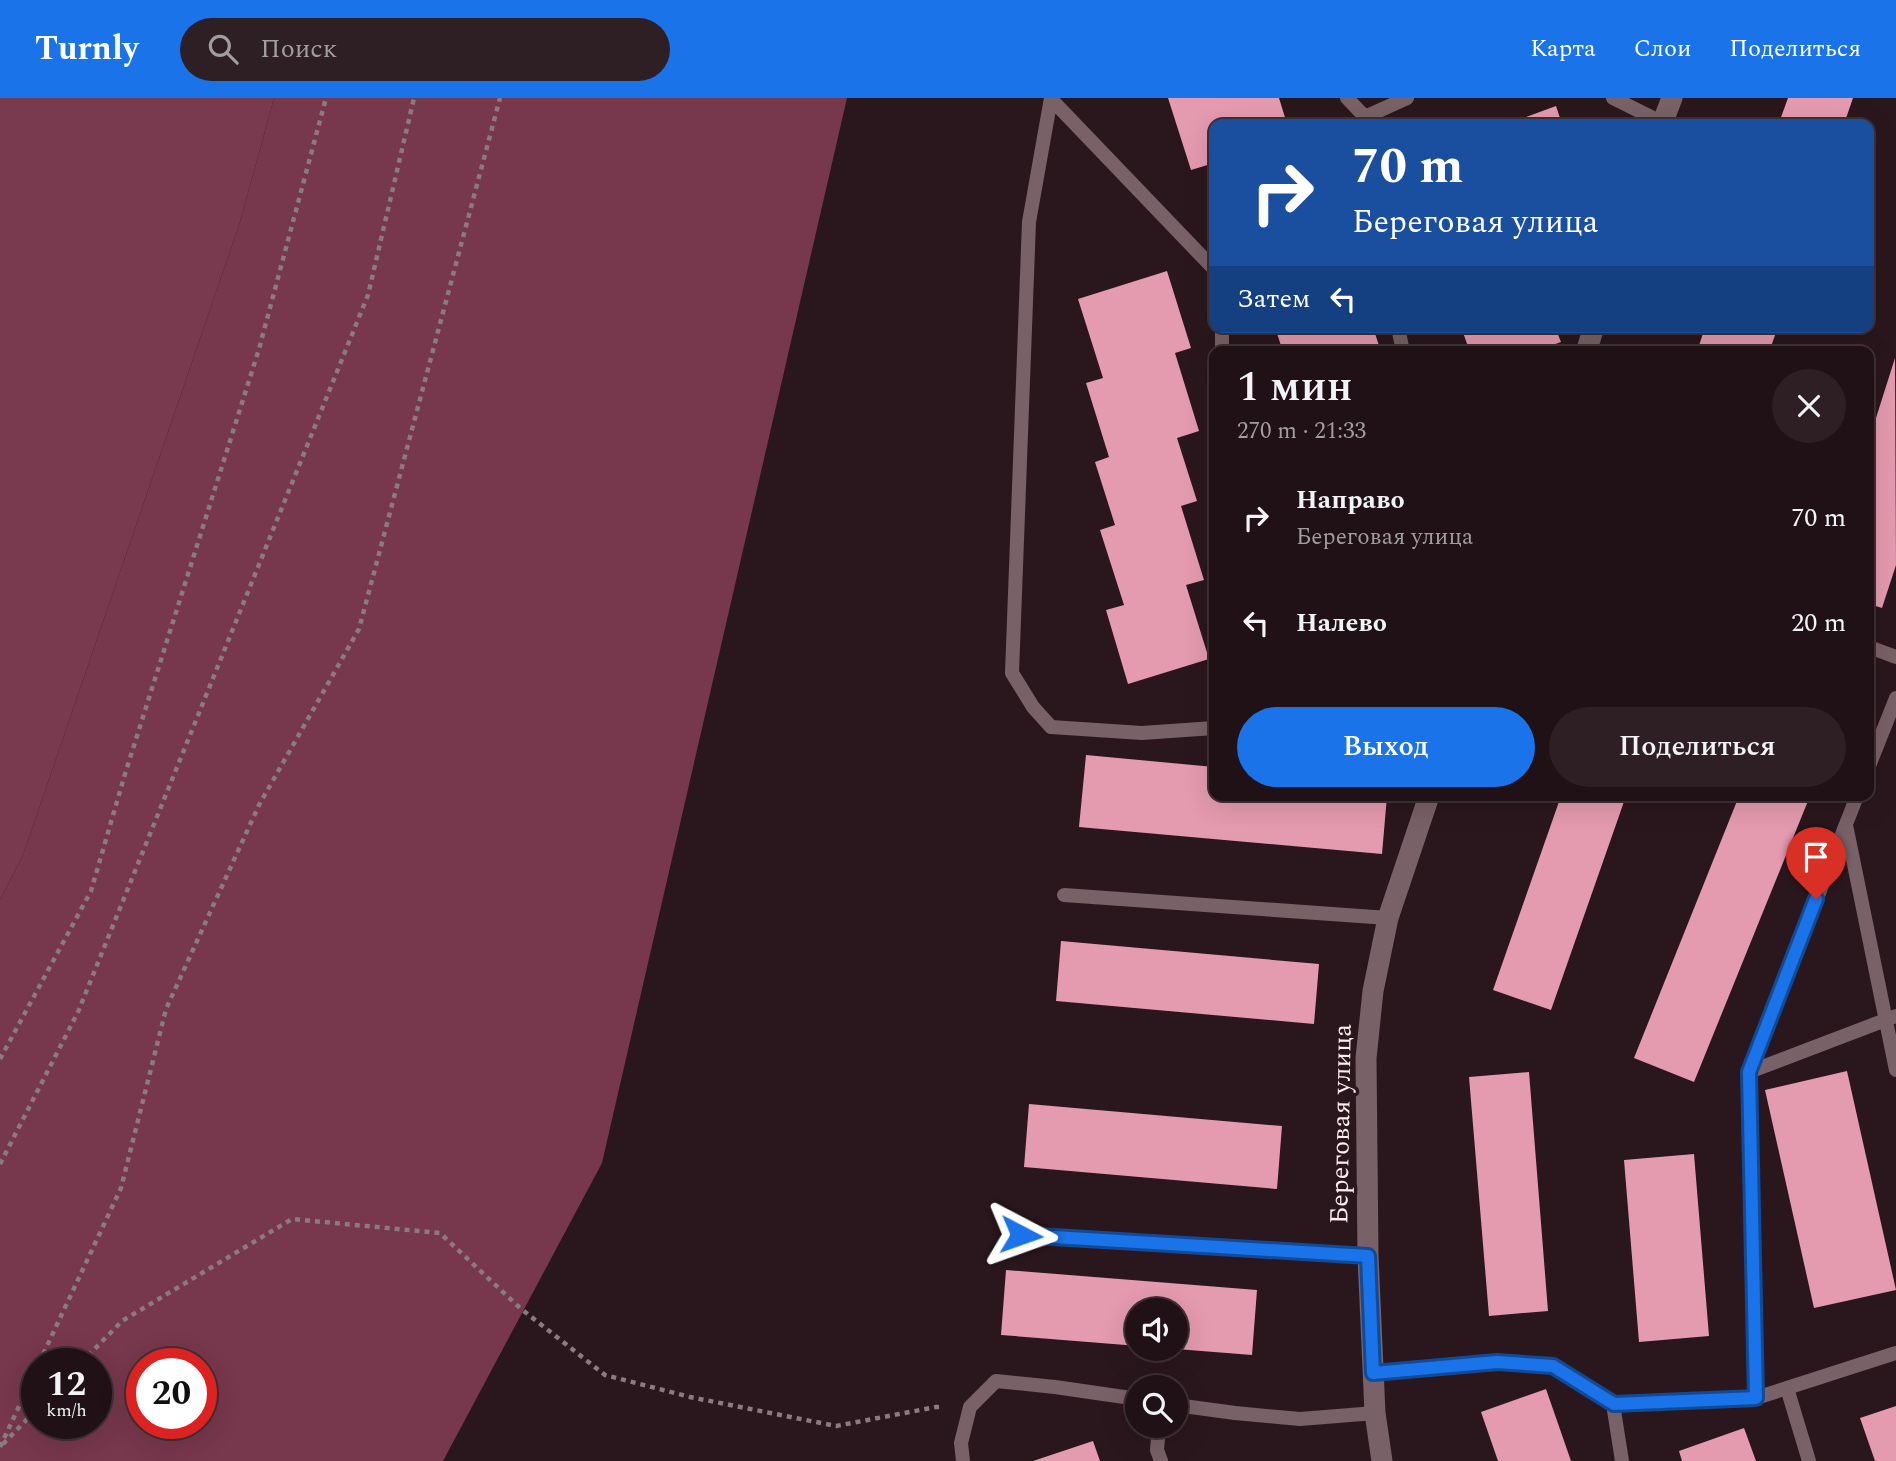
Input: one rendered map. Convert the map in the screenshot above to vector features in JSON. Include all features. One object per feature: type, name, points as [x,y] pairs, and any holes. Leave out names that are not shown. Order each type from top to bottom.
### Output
[{"type":"street","points":[[1664,119],[1672,98]]},
{"type":"street","name":"Береговая улица","points":[[1381,1461],[1373,1373],[1368,1256],[1366,1058],[1373,991],[1388,918],[1428,801]]},
{"type":"lane","points":[[1051,98],[1209,264]]},
{"type":"lane","points":[[1051,98],[1029,222],[1012,673],[1033,707],[1051,727],[1142,733],[1209,728]]},
{"type":"lane","points":[[1347,98],[1364,119]]},
{"type":"lane","points":[[1370,119],[1407,98]]},
{"type":"lane","points":[[1613,98],[1654,119]]},
{"type":"lane","points":[[1874,649],[1896,657]]},
{"type":"lane","points":[[1874,753],[1896,698]]},
{"type":"lane","points":[[1756,1398],[1749,1072],[1855,801]]},
{"type":"lane","points":[[1846,825],[1890,1018],[1896,1070]]},
{"type":"lane","points":[[1064,895],[1388,918]]},
{"type":"lane","points":[[1749,1072],[1890,1018]]},
{"type":"lane","points":[[1021,1235],[1368,1256]]},
{"type":"lane","points":[[1373,1373],[1497,1362],[1553,1366],[1614,1404],[1756,1398],[1896,1353]]},
{"type":"lane","points":[[963,1461],[961,1443],[970,1407],[996,1381],[1125,1397]]},
{"type":"lane","points":[[1787,1388],[1809,1461]]},
{"type":"lane","points":[[1614,1404],[1622,1461]]},
{"type":"lane","points":[[1188,1407],[1300,1419],[1376,1413]]},
{"type":"lane","points":[[1158,1438],[1157,1450],[1161,1461]]},
{"type":"path","points":[[0,1059],[90,891],[259,349],[326,98]]},
{"type":"path","points":[[0,1164],[78,1012],[368,295],[414,98]]},
{"type":"path","points":[[46,1348],[121,1188],[166,1009],[258,806],[359,629],[500,98]]},
{"type":"path","points":[[96,1348],[122,1321],[292,1219],[440,1233],[520,1308],[605,1376],[836,1426],[936,1407],[970,1407]]},
{"type":"path","points":[[0,1447],[21,1402]]},
{"type":"path","points":[[0,1447],[21,1425]]},
{"type":"shaded area","points":[[0,98],[274,98],[240,222],[23,855],[0,900]]},
{"type":"shaded area","points":[[274,98],[847,98],[602,1163],[443,1461],[0,1461],[0,900],[23,855],[240,222]]},
{"type":"building","points":[[1168,98],[1279,98],[1285,119],[1209,119],[1209,165],[1191,170]]},
{"type":"building","points":[[1788,98],[1853,98],[1846,119],[1780,119]]},
{"type":"building","points":[[1556,106],[1560,119],[1521,119]]},
{"type":"building","points":[[1167,271],[1191,348],[1175,353],[1199,431],[1177,438],[1197,501],[1181,506],[1204,580],[1186,585],[1209,659],[1128,684],[1106,610],[1124,605],[1100,530],[1115,525],[1095,462],[1109,457],[1086,383],[1103,378],[1078,299]]},
{"type":"building","points":[[1277,333],[1375,333],[1379,346],[1281,346]]},
{"type":"building","points":[[1463,333],[1557,333],[1561,342],[1550,346],[1468,346]]},
{"type":"building","points":[[1703,333],[1776,333],[1771,346],[1699,346]]},
{"type":"building","points":[[1895,358],[1896,565],[1882,608],[1874,606],[1874,424]]},
{"type":"building","points":[[1086,755],[1209,767],[1209,801],[1387,801],[1382,854],[1079,827]]},
{"type":"building","points":[[1559,801],[1624,801],[1551,1010],[1493,990]]},
{"type":"building","points":[[1737,801],[1808,801],[1694,1082],[1634,1058]]},
{"type":"building","points":[[1061,941],[1319,964],[1314,1024],[1056,1001]]},
{"type":"building","points":[[1847,1071],[1896,1290],[1814,1308],[1765,1090]]},
{"type":"building","points":[[1529,1072],[1548,1311],[1489,1316],[1469,1077]]},
{"type":"building","points":[[1029,1104],[1282,1126],[1277,1189],[1024,1167]]},
{"type":"building","points":[[1694,1154],[1709,1336],[1639,1342],[1624,1160]]},
{"type":"building","points":[[1006,1270],[1257,1290],[1252,1355],[1188,1350],[1188,1298],[1125,1298],[1125,1345],[1001,1335]]},
{"type":"building","points":[[1546,1389],[1571,1461],[1498,1461],[1481,1412]]},
{"type":"building","points":[[1896,1406],[1896,1461],[1875,1461],[1860,1418]]},
{"type":"building","points":[[1744,1428],[1756,1461],[1682,1461],[1679,1451]]},
{"type":"building","points":[[1093,1441],[1100,1461],[1033,1461]]},
{"type":"route","points":[[1021,1235],[1368,1256],[1373,1373],[1497,1362],[1553,1366],[1614,1404],[1756,1398],[1749,1072],[1816,899]]}]
